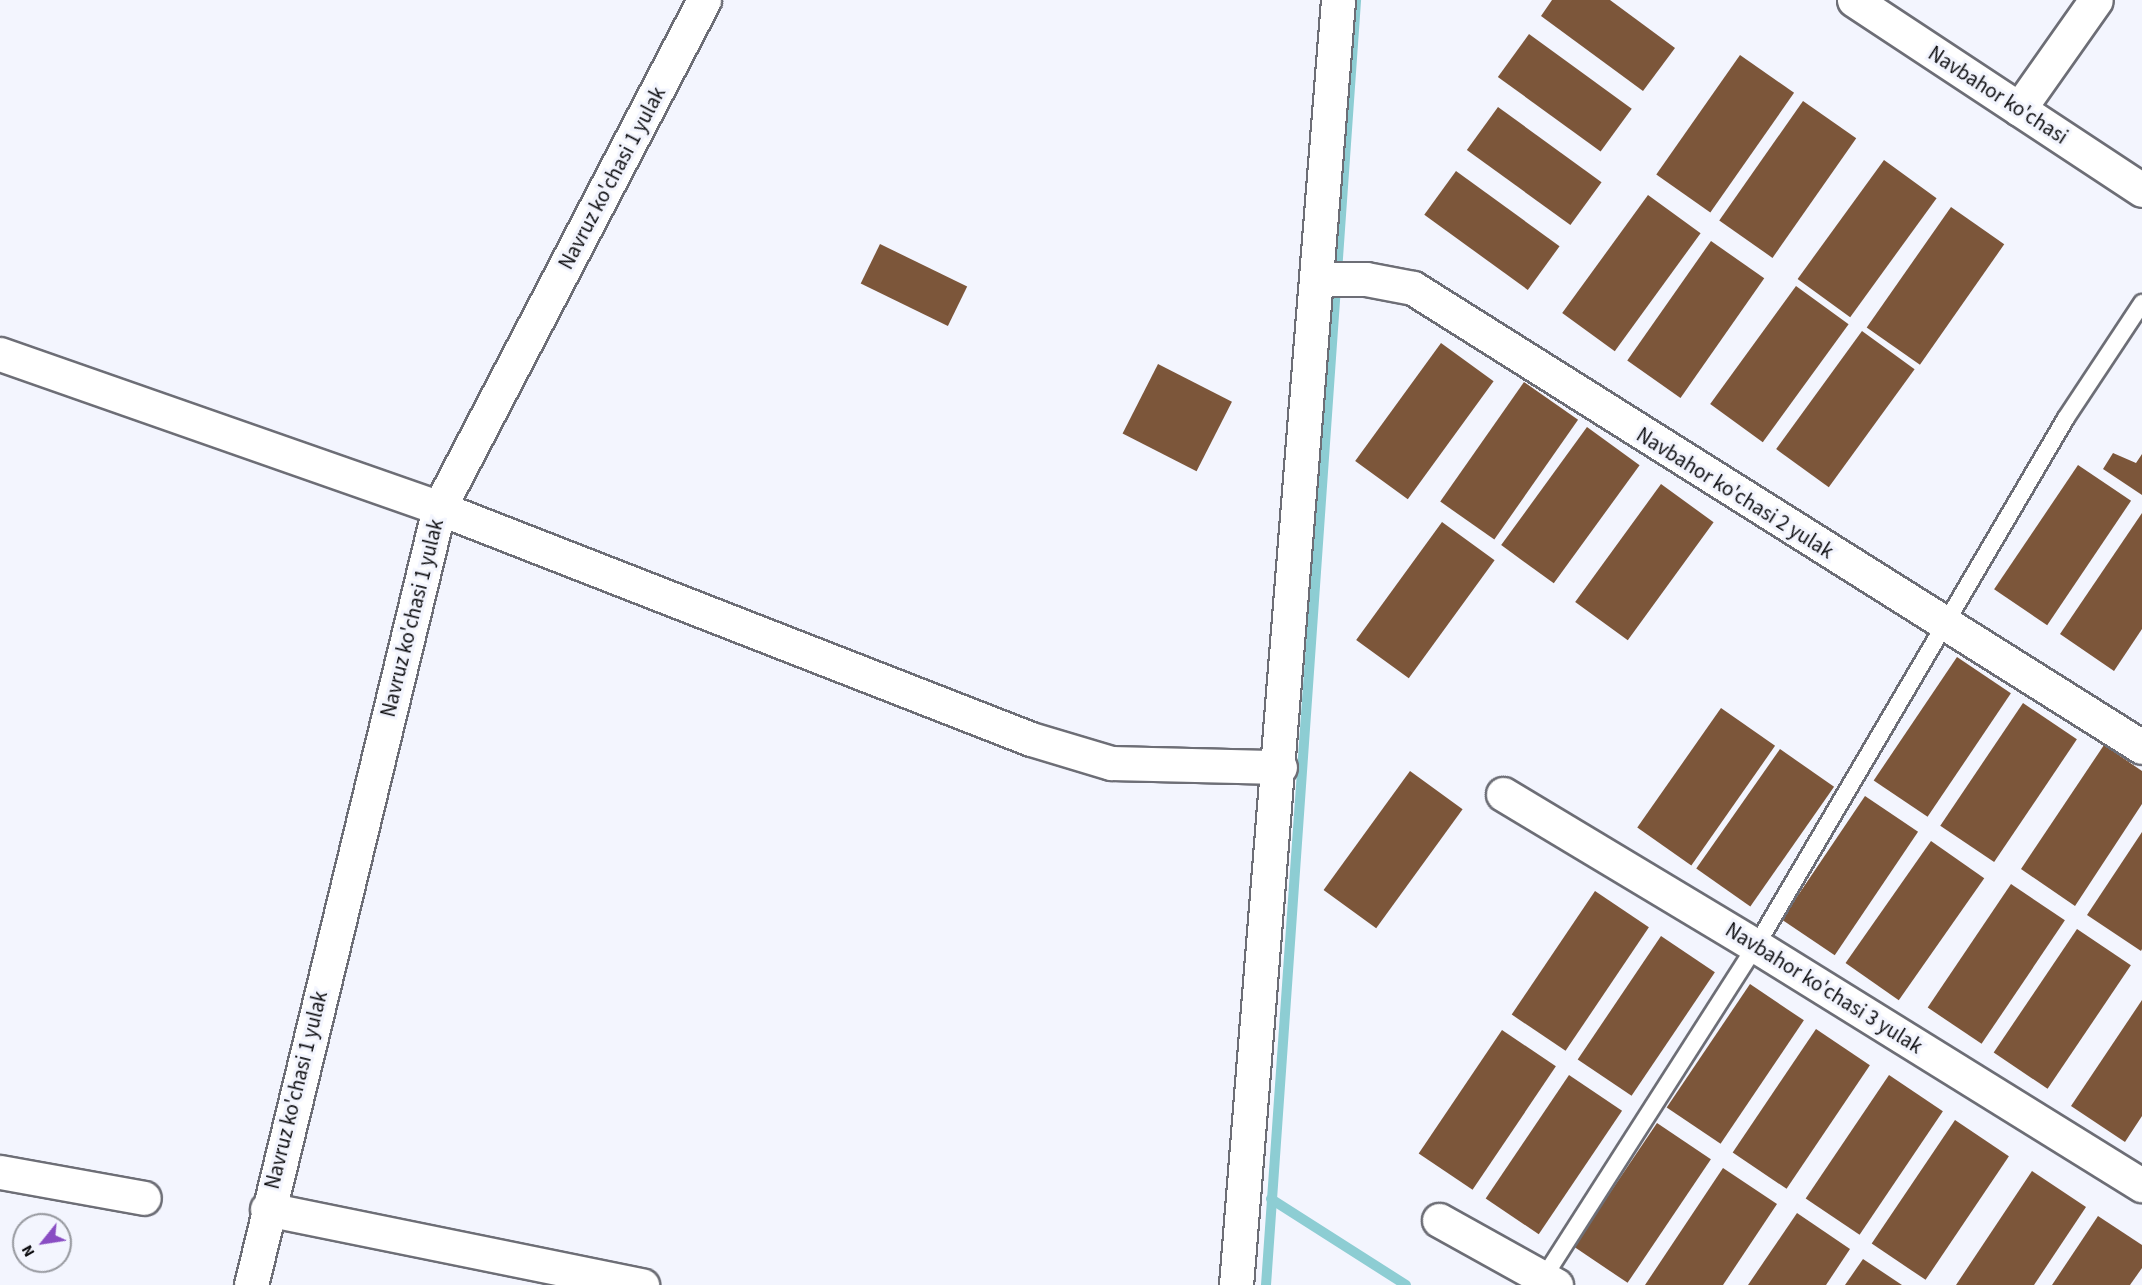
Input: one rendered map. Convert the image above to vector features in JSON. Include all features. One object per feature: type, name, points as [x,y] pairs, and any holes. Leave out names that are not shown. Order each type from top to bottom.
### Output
[{"type":"street","name":"Navruz ko'chasi 1 yulak","points":[[251,1285],[267,1209],[439,508],[704,0]]},
{"type":"street","points":[[1236,1285],[1280,767],[1325,279],[1338,0]]},
{"type":"street","name":"Navbahor ko'chasi","points":[[1854,0],[2142,190]]},
{"type":"street","points":[[2019,109],[2096,0]]},
{"type":"street","name":"Navbahor ko'chasi 2 yulak","points":[[1325,279],[1366,279],[1413,288],[1943,625],[2142,747]]},
{"type":"street","points":[[0,354],[439,508],[1042,742],[1111,763],[1280,767]]},
{"type":"street","name":"Navbahor ko'chasi 3 yulak","points":[[1503,794],[1756,945],[2142,1185]]},
{"type":"street","points":[[0,1172],[144,1198]]},
{"type":"street","points":[[267,1209],[642,1285]]},
{"type":"street","points":[[1439,1220],[1550,1281]]},
{"type":"lane","points":[[1550,1281],[1756,945],[2066,418],[2142,303]]},
{"type":"building","points":[[1552,0],[1610,0],[1675,48],[1643,91],[1541,16]]},
{"type":"building","points":[[1529,34],[1632,109],[1601,152],[1498,77]]},
{"type":"building","points":[[1740,55],[1794,93],[1710,212],[1656,175]]},
{"type":"building","points":[[1803,101],[1856,138],[1773,258],[1719,221]]},
{"type":"building","points":[[1498,107],[1602,182],[1570,225],[1467,150]]},
{"type":"building","points":[[1884,160],[1937,198],[1850,317],[1798,279]]},
{"type":"building","points":[[1456,171],[1560,246],[1528,290],[1424,215]]},
{"type":"building","points":[[1648,195],[1701,233],[1615,351],[1562,313]]},
{"type":"building","points":[[1951,207],[2004,244],[1920,365],[1867,327]]},
{"type":"building","points":[[1711,241],[1764,278],[1681,398],[1627,361]]},
{"type":"building","points":[[880,244],[967,287],[948,326],[861,284]]},
{"type":"building","points":[[1796,286],[1849,324],[1763,442],[1710,404]]},
{"type":"building","points":[[1862,331],[1915,369],[1829,487],[1776,449]]},
{"type":"building","points":[[1441,343],[1494,381],[1408,499],[1355,461]]},
{"type":"building","points":[[1158,364],[1232,402],[1197,471],[1123,433]]},
{"type":"building","points":[[1524,382],[1578,420],[1494,539],[1440,502]]},
{"type":"building","points":[[1587,427],[1640,465],[1554,583],[1501,545]]},
{"type":"building","points":[[2113,453],[2136,463],[2142,454],[2142,495],[2103,469]]},
{"type":"building","points":[[2078,465],[2131,501],[2047,625],[1994,589]]},
{"type":"building","points":[[1661,484],[1714,522],[1628,640],[1575,602]]},
{"type":"building","points":[[2142,513],[2142,629],[2114,671],[2060,634]]},
{"type":"building","points":[[1442,522],[1495,560],[1409,678],[1356,640]]},
{"type":"building","points":[[1957,657],[2011,693],[1928,817],[1874,781]]},
{"type":"building","points":[[2023,703],[2077,739],[1994,862],[1940,826]]},
{"type":"building","points":[[1721,708],[1775,746],[1691,865],[1637,828]]},
{"type":"building","points":[[2104,745],[2142,771],[2142,804],[2075,906],[2021,869]]},
{"type":"building","points":[[1780,749],[1834,787],[1750,906],[1696,869]]},
{"type":"building","points":[[1410,771],[1463,809],[1376,928],[1324,890]]},
{"type":"building","points":[[1865,796],[1918,832],[1835,955],[1782,920]]},
{"type":"building","points":[[2142,832],[2142,949],[2141,951],[2087,915]]},
{"type":"building","points":[[1931,841],[1984,878],[1899,1000],[1846,963]]},
{"type":"building","points":[[2011,884],[2065,920],[1982,1044],[1928,1008]]},
{"type":"building","points":[[1595,891],[1649,927],[1566,1051],[1512,1015]]},
{"type":"building","points":[[2077,929],[2131,965],[2048,1089],[1994,1053]]},
{"type":"building","points":[[1661,936],[1715,972],[1632,1096],[1578,1060]]},
{"type":"building","points":[[1750,984],[1804,1020],[1721,1144],[1667,1108]]},
{"type":"building","points":[[2142,1000],[2142,1116],[2125,1142],[2071,1106]]},
{"type":"building","points":[[1816,1029],[1870,1065],[1787,1189],[1733,1153]]},
{"type":"building","points":[[1502,1030],[1556,1066],[1473,1190],[1419,1154]]},
{"type":"building","points":[[1569,1075],[1622,1111],[1539,1234],[1486,1199]]},
{"type":"building","points":[[1889,1075],[1943,1111],[1860,1235],[1806,1199]]},
{"type":"building","points":[[1955,1120],[2009,1156],[1926,1280],[1872,1244]]},
{"type":"building","points":[[1657,1123],[1711,1159],[1628,1283],[1574,1247]]},
{"type":"building","points":[[1723,1168],[1777,1204],[1723,1285],[1645,1285]]},
{"type":"building","points":[[2032,1171],[2086,1207],[2034,1285],[1956,1285]]},
{"type":"building","points":[[1797,1213],[1850,1249],[1826,1285],[1748,1285]]},
{"type":"building","points":[[2098,1216],[2142,1245],[2142,1268],[2130,1285],[2052,1285]]},
{"type":"building","points":[[1863,1259],[1902,1285],[1845,1285]]},
{"type":"waterway","points":[[1266,1285],[1356,0]]},
{"type":"waterway","points":[[1271,1199],[1406,1285]]}]
